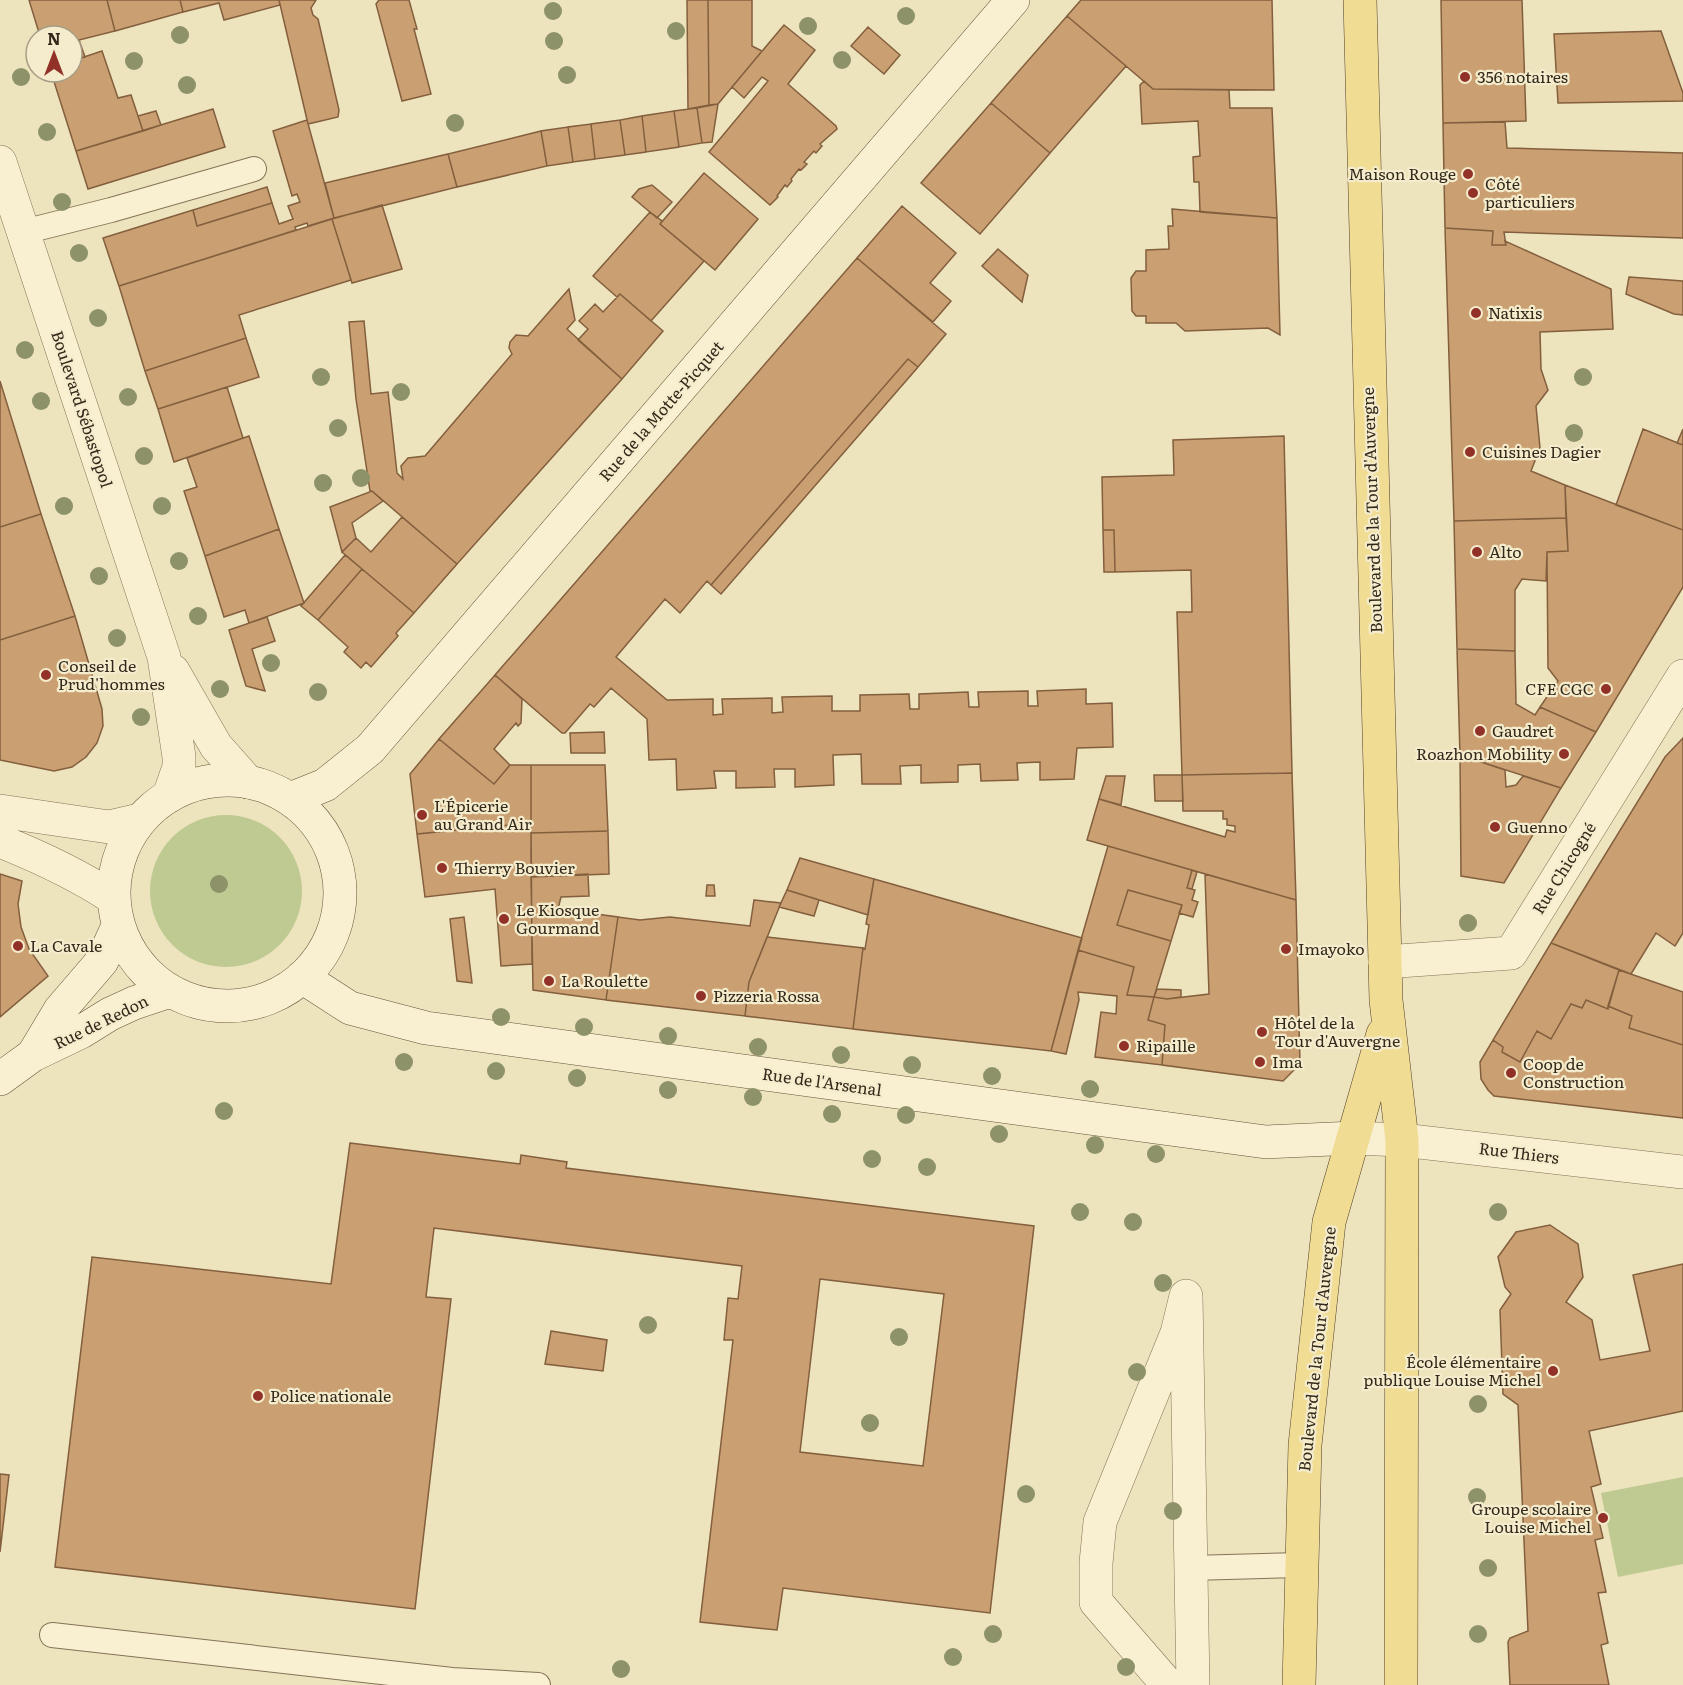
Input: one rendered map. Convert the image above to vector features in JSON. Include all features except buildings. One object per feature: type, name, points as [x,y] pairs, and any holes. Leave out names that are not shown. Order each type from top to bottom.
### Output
[{"type":"main road","name":"Boulevard de la Tour d'Auvergne","points":[[1360,0],[1387,1020],[1402,1140],[1401,1685]]},
{"type":"main road","name":"Boulevard de la Tour d'Auvergne","points":[[1299,1685],[1305,1444],[1329,1222],[1387,1020]]},
{"type":"street","name":"Rue de la Motte-Picquet","points":[[290,799],[325,785],[370,749],[1013,0]]},
{"type":"street","name":"Boulevard Sébastopol","points":[[0,162],[164,657],[179,757],[179,767],[169,796]]},
{"type":"street","name":"Boulevard Sébastopol","points":[[164,657],[216,746],[248,782]]},
{"type":"street","name":"Rue Chicogné","points":[[1385,962],[1511,953],[1683,676]]},
{"type":"street","points":[[212,781],[248,782],[290,799],[312,819],[329,842],[338,871],[340,900],[334,929],[321,955],[302,977],[285,990],[257,1001],[228,1006],[198,1002],[170,991],[147,974],[130,952],[116,912],[115,870],[124,844],[139,820],[169,796],[194,784],[212,781]]},
{"type":"street","points":[[0,811],[108,826],[139,820]]},
{"type":"street","points":[[0,841],[48,860],[86,880],[116,912]]},
{"type":"street","name":"Rue de Redon","points":[[33,1054],[60,1010],[102,961],[116,912]]},
{"type":"street","name":"Rue de l'Arsenal","points":[[302,977],[350,1008],[426,1028],[1266,1142],[1354,1138]]},
{"type":"street","name":"Rue de Redon","points":[[0,1079],[33,1054],[81,1032],[118,1010],[170,991]]},
{"type":"street","name":"Rue Thiers","points":[[1354,1138],[1402,1140],[1683,1172]]},
{"type":"street","points":[[1168,1685],[1096,1602],[1096,1563],[1100,1522],[1177,1333],[1186,1296],[1193,1685]]},
{"type":"lane","points":[[23,232],[111,210],[254,169]]},
{"type":"lane","points":[[1191,1568],[1302,1565]]},
{"type":"lane","points":[[52,1635],[452,1680],[538,1685]]},
{"type":"green space","points":[[226,815],[255,821],[280,837],[296,862],[302,891],[296,920],[280,945],[255,961],[226,967],[197,961],[172,945],[156,920],[150,891],[156,862],[172,837],[197,821]]},
{"type":"green space","points":[[1683,1477],[1683,1564],[1618,1577],[1601,1493]]},
{"type":"place","name":"356 notaires","points":[[1465,77]]},
{"type":"place","name":"Maison Rouge","points":[[1468,174]]},
{"type":"place","name":"Côté particuliers","points":[[1473,193]]},
{"type":"place","name":"Natixis","points":[[1476,313]]},
{"type":"place","name":"Cuisines Dagier","points":[[1470,452]]},
{"type":"place","name":"Alto","points":[[1477,552]]},
{"type":"place","name":"Conseil de Prud'hommes","points":[[46,675]]},
{"type":"place","name":"CFE CGC","points":[[1606,689]]},
{"type":"place","name":"Gaudret","points":[[1480,731]]},
{"type":"place","name":"Roazhon Mobility","points":[[1564,754]]},
{"type":"place","name":"L'Épicerie au Grand Air","points":[[422,815]]},
{"type":"place","name":"Guenno","points":[[1495,827]]},
{"type":"place","name":"Thierry Bouvier","points":[[442,868]]},
{"type":"place","name":"Le Kiosque Gourmand","points":[[504,919]]},
{"type":"place","name":"La Cavale","points":[[18,946]]},
{"type":"place","name":"Imayoko","points":[[1286,949]]},
{"type":"place","name":"La Roulette","points":[[549,981]]},
{"type":"place","name":"Pizzeria Rossa","points":[[701,996]]},
{"type":"place","name":"Hôtel de la Tour d'Auvergne","points":[[1262,1032]]},
{"type":"place","name":"Ripaille","points":[[1124,1046]]},
{"type":"place","name":"Ima","points":[[1260,1062]]},
{"type":"place","name":"Coop de Construction","points":[[1511,1073]]},
{"type":"place","name":"École élémentaire publique Louise Michel","points":[[1553,1371]]},
{"type":"place","name":"Police nationale","points":[[258,1396]]},
{"type":"place","name":"Groupe scolaire Louise Michel","points":[[1603,1518]]}]
